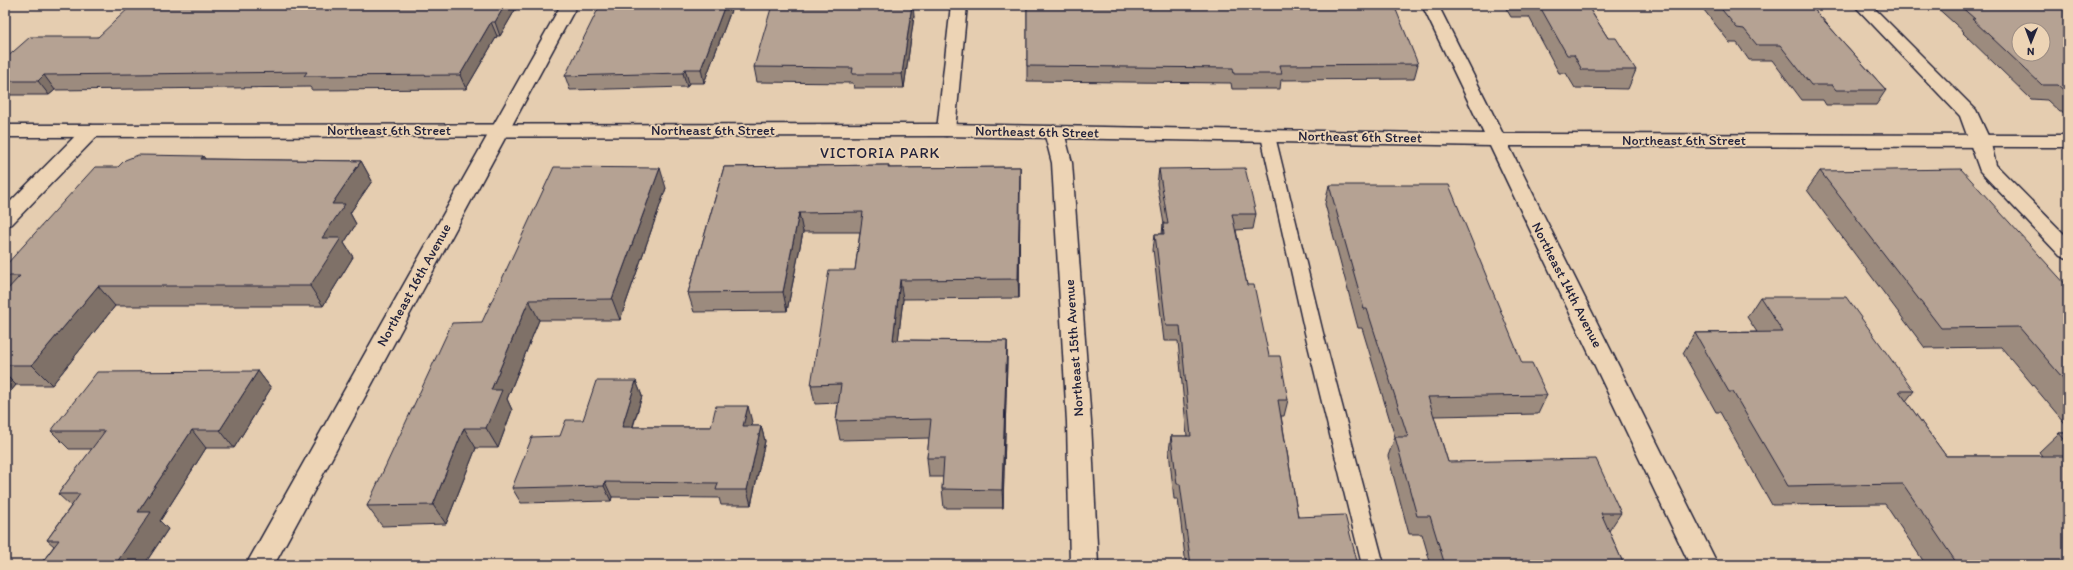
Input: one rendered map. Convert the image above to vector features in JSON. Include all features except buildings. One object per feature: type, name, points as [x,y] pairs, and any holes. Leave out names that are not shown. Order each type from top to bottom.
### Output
[{"type":"street","name":"Northeast 16th Avenue","points":[[260,565],[569,5]]},
{"type":"street","points":[[946,130],[959,5]]},
{"type":"street","name":"Northeast 14th Avenue","points":[[1430,5],[1643,437],[1704,565]]},
{"type":"street","points":[[1862,5],[1969,114],[1980,140],[1987,167],[2068,251]]},
{"type":"street","name":"Northeast 6th Street","points":[[5,131],[946,130],[1496,140],[2068,141]]},
{"type":"street","points":[[5,219],[91,131]]},
{"type":"street","name":"Northeast 15th Avenue","points":[[1054,132],[1062,163],[1079,422],[1084,565]]},
{"type":"lane","points":[[1268,136],[1314,333],[1373,565]]},
{"type":"district","name":"VICTORIA PARK","points":[[880,153]]}]
